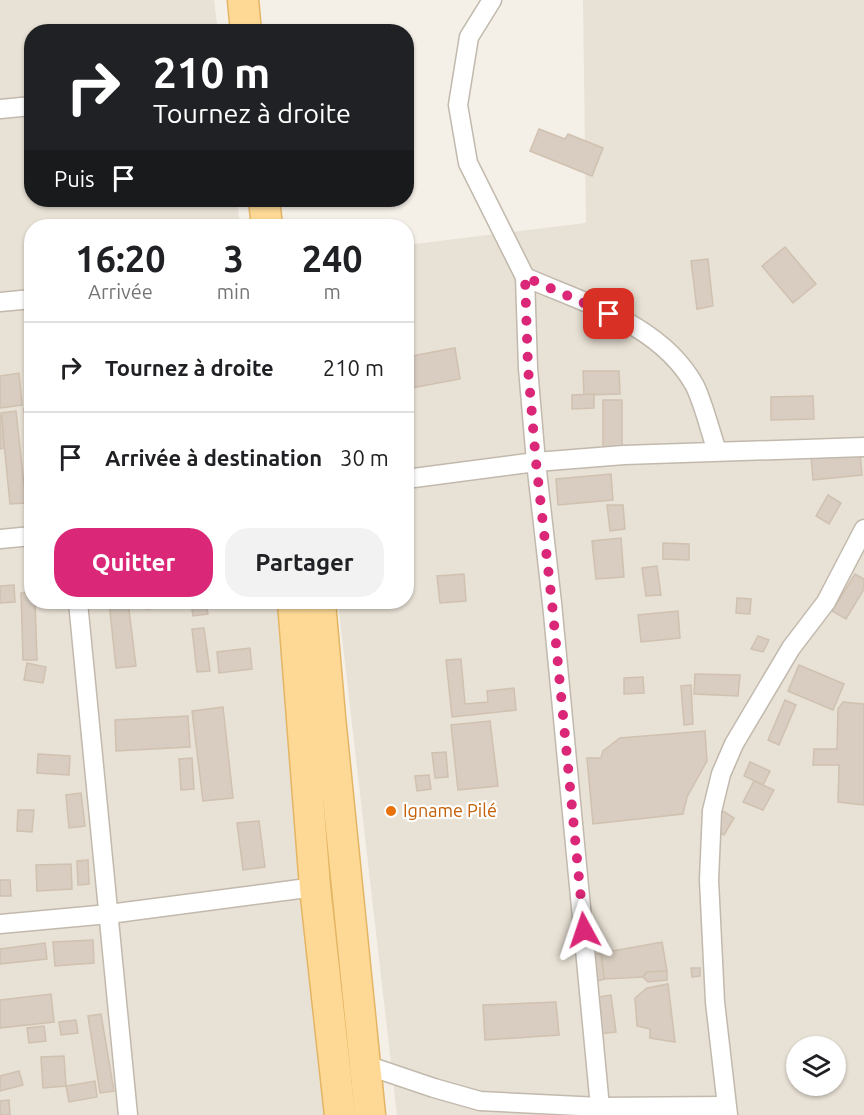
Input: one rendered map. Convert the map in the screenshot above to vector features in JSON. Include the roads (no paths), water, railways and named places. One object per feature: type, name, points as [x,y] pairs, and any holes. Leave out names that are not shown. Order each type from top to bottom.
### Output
[{"type":"main road","points":[[243,0],[245,24]]},
{"type":"main road","points":[[294,609],[315,887],[340,1115]]},
{"type":"main road","points":[[321,609],[370,1115]]},
{"type":"street","points":[[492,0],[468,37],[458,105],[468,163],[525,277],[528,368],[536,462],[552,603],[600,1107]]},
{"type":"street","points":[[0,109],[24,107]]},
{"type":"street","points":[[525,277],[630,323],[670,352],[695,387],[717,451]]},
{"type":"street","points":[[0,302],[24,300]]},
{"type":"street","points":[[414,478],[536,462],[717,451],[771,452],[864,447]]},
{"type":"street","points":[[366,1065],[480,1101],[727,1110],[715,1002],[709,880],[712,811],[721,774],[734,744],[792,648],[826,602],[864,529]]},
{"type":"street","points":[[0,539],[24,537]]},
{"type":"street","points":[[79,609],[128,1115]]},
{"type":"street","points":[[0,924],[109,914],[315,887]]},
{"type":"place","name":"Igname Pilé","points":[[391,811]]}]
